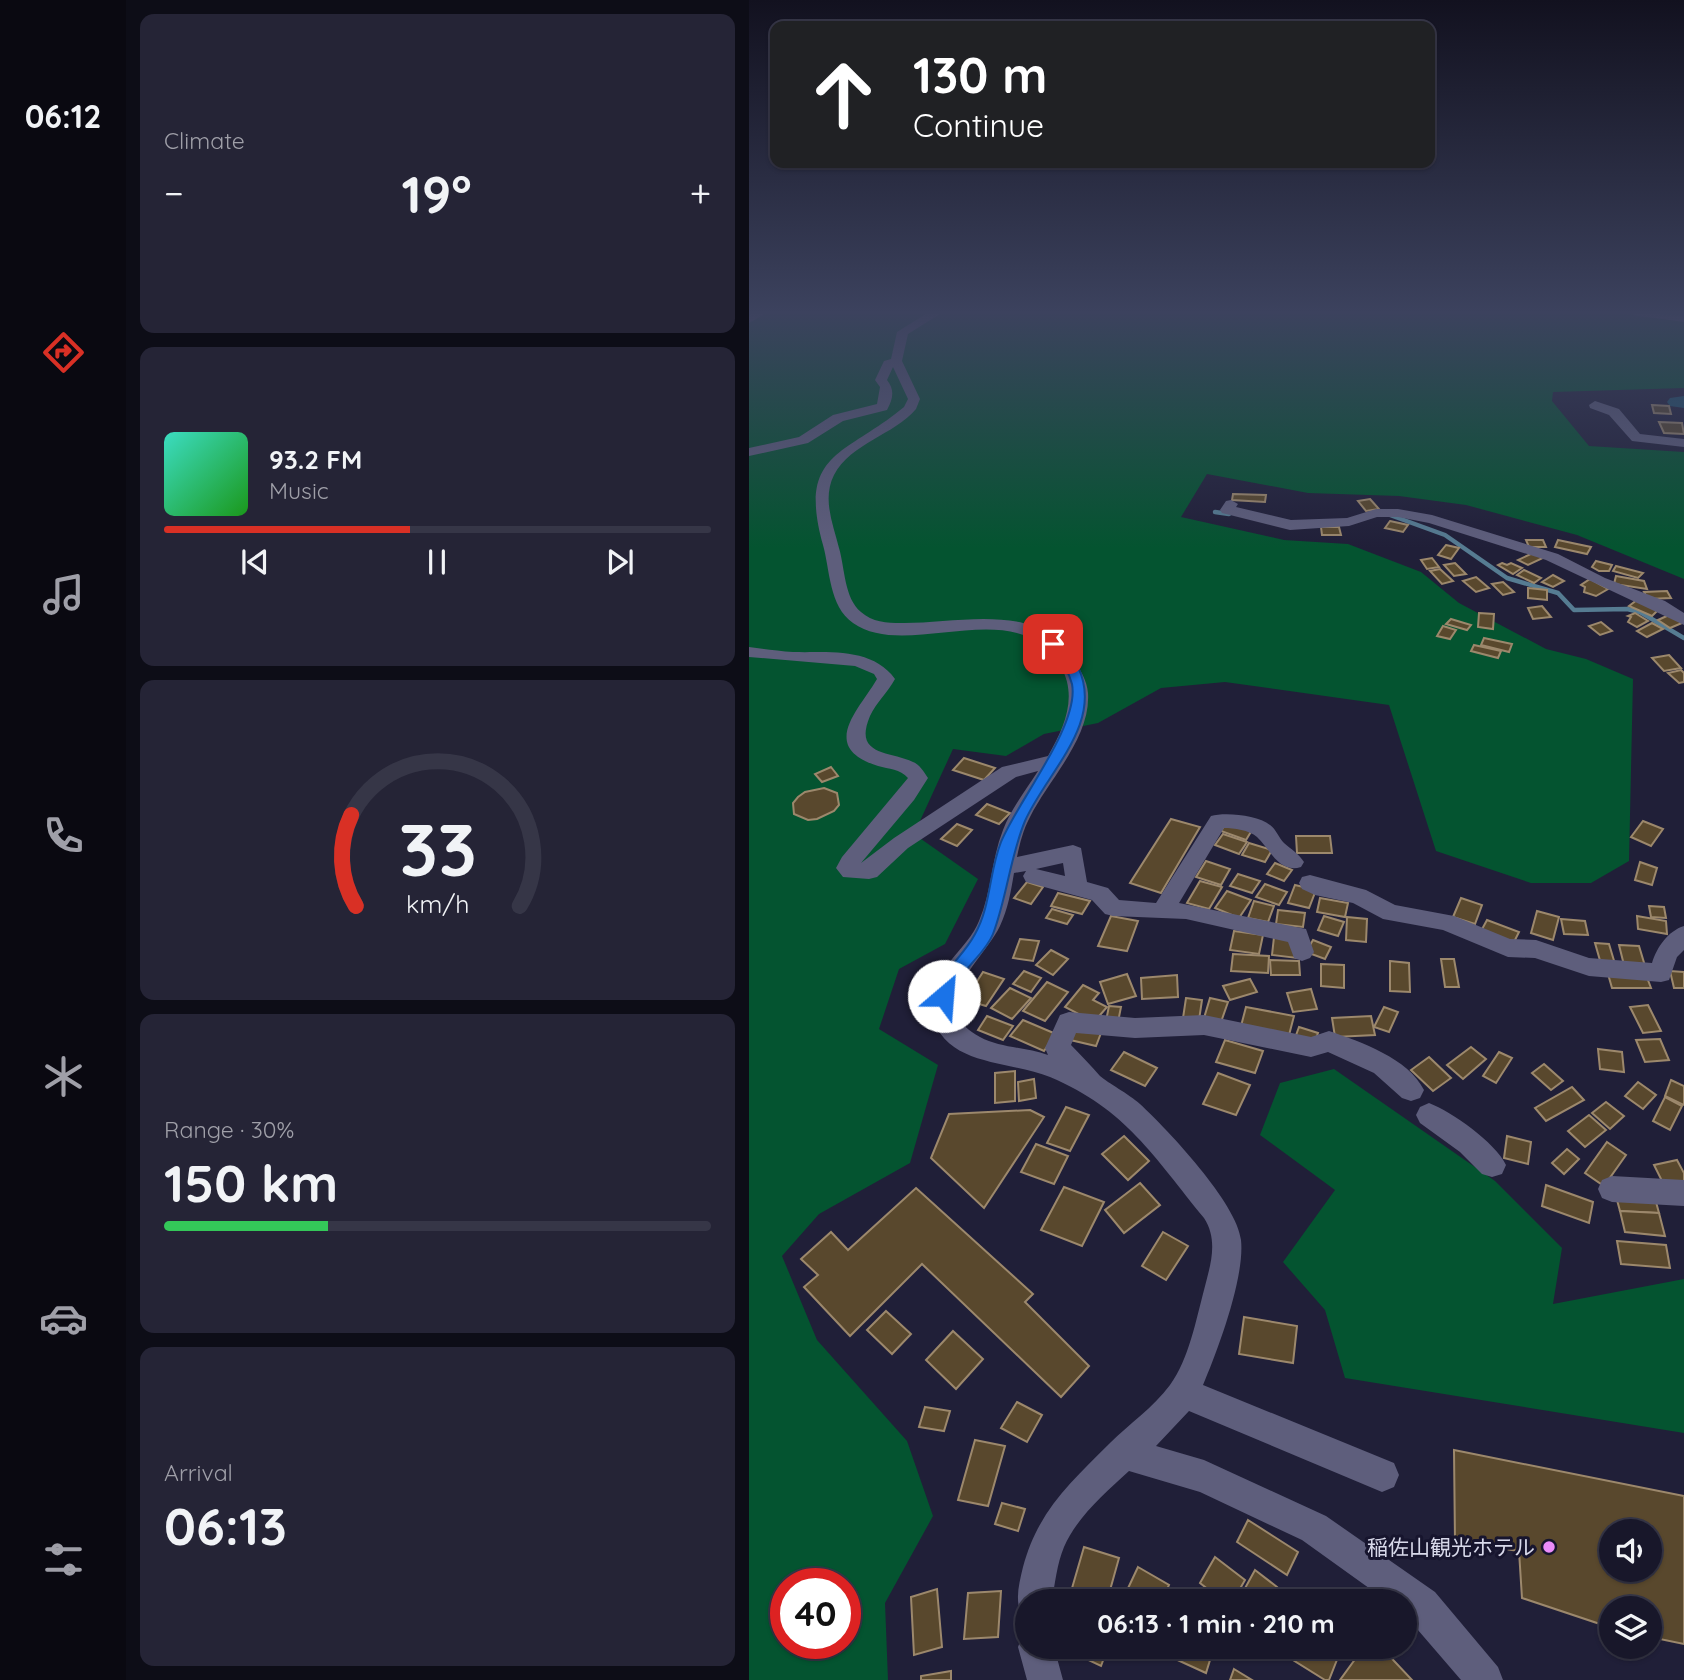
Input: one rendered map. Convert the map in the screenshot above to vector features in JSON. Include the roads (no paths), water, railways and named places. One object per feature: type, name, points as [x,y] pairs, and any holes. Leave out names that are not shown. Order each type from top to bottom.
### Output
[{"type":"street","points":[[749,452],[803,440],[838,418],[881,407],[886,400],[886,390]]},
{"type":"street","points":[[910,390],[914,400],[911,410],[836,464],[821,492],[841,594],[848,608],[857,618],[879,627],[916,629],[996,623],[1026,630],[1053,644],[1066,657],[1079,688],[1076,712],[1057,754],[1019,818],[1007,846],[999,891],[983,937],[947,984],[944,1011],[951,1031],[967,1045],[1053,1067],[1102,1090]]},
{"type":"street","points":[[1595,405],[1614,412],[1637,439],[1649,437],[1684,443]]},
{"type":"street","points":[[1231,504],[1227,510],[1290,525],[1349,522],[1376,513],[1398,513],[1432,519],[1552,557],[1684,620]]},
{"type":"street","points":[[749,652],[793,657],[834,657],[870,666],[883,674],[886,680],[861,715],[857,740],[864,753],[876,760],[909,767],[918,778],[850,862],[847,868],[851,871],[869,870],[901,843],[1009,772],[1057,754]]},
{"type":"street","points":[[1162,912],[1217,821],[1236,821],[1263,830],[1274,846],[1293,862]]},
{"type":"street","points":[[1002,868],[1073,853],[1077,887]]},
{"type":"street","points":[[1034,876],[1100,894],[1113,908],[1186,911],[1298,935],[1303,952]]},
{"type":"street","points":[[1310,884],[1358,896],[1391,913],[1445,922],[1508,948],[1536,949],[1588,967],[1609,970],[1661,972],[1667,953],[1684,935]]},
{"type":"street","points":[[1036,1589],[1043,1554],[1059,1523],[1091,1481],[1159,1421],[1184,1393],[1213,1313],[1227,1250],[1224,1224],[1132,1114],[1057,1048],[1069,1022],[1135,1028],[1204,1025],[1311,1047],[1329,1041],[1383,1065],[1411,1090]]},
{"type":"street","points":[[1429,1115],[1469,1143],[1492,1165]]},
{"type":"street","points":[[1612,1189],[1684,1193]]},
{"type":"street","points":[[1184,1393],[1382,1475]]},
{"type":"street","points":[[1122,1453],[1204,1477],[1314,1528],[1422,1605],[1485,1680]]},
{"type":"street","points":[[1040,1659],[1045,1680]]},
{"type":"waterway","points":[[1677,402],[1684,402]]},
{"type":"waterway","points":[[1215,512],[1229,514]]},
{"type":"waterway","points":[[1390,515],[1445,535],[1507,578],[1558,593],[1574,610],[1627,609],[1640,612],[1684,638]]},
{"type":"place","name":"稲佐山観光ホテル","points":[[1549,1547]]}]
